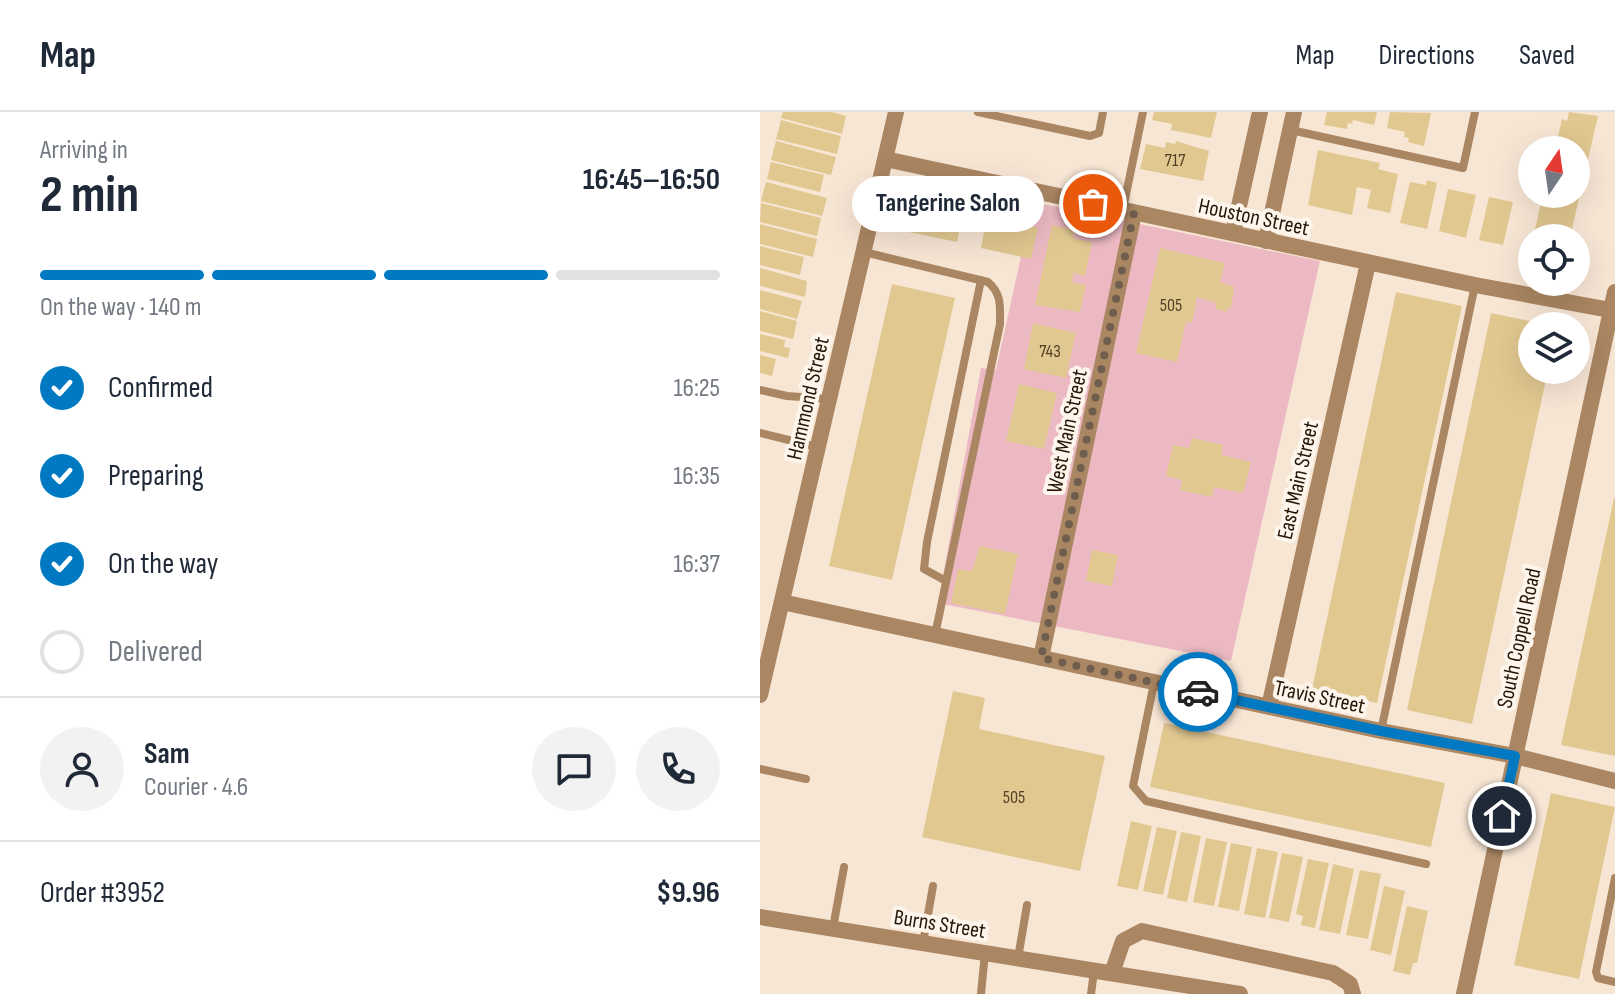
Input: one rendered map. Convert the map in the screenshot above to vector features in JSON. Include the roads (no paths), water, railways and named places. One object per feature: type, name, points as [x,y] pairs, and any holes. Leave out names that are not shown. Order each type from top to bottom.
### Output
[{"type":"street","name":"Hammond Street","points":[[760,695],[896,112]]},
{"type":"street","points":[[1233,233],[1260,112]]},
{"type":"street","points":[[1266,241],[1294,112]]},
{"type":"street","name":"Houston Street","points":[[885,159],[1368,263],[1613,311]]},
{"type":"street","name":"West Main Street","points":[[1041,658],[1128,212]]},
{"type":"street","name":"East Main Street","points":[[1269,707],[1368,263]]},
{"type":"street","name":"South Coppell Road","points":[[1464,994],[1615,292]]},
{"type":"street","name":"Travis Street","points":[[782,602],[1381,731],[1515,756],[1615,781]]},
{"type":"street","name":"Burns Street","points":[[760,917],[1240,994]]},
{"type":"street","points":[[1112,973],[1123,941],[1142,931],[1333,973],[1350,984],[1353,994]]},
{"type":"lane","points":[[978,112],[1090,136],[1099,133],[1103,112]]},
{"type":"lane","points":[[1128,212],[1143,112]]},
{"type":"lane","points":[[1290,129],[1463,168],[1475,112]]},
{"type":"lane","points":[[864,252],[988,282],[996,289],[1000,299],[1000,324],[935,635]]},
{"type":"lane","points":[[946,581],[924,569],[927,542],[981,280]]},
{"type":"lane","points":[[1381,731],[1475,285]]},
{"type":"lane","points":[[760,390],[787,396],[829,399]]},
{"type":"lane","points":[[760,433],[818,447]]},
{"type":"lane","points":[[1154,683],[1133,786],[1146,801],[1426,864]]},
{"type":"lane","points":[[760,769],[806,779]]},
{"type":"lane","points":[[833,928],[844,867]]},
{"type":"lane","points":[[1615,878],[1596,972],[1598,978],[1615,982]]},
{"type":"lane","points":[[923,943],[933,886]]},
{"type":"lane","points":[[1018,959],[1027,905]]},
{"type":"lane","points":[[981,994],[985,953]]},
{"type":"lane","points":[[1091,994],[1094,971]]},
{"type":"place","name":"Tangerine Salon","points":[[1093,204]]}]
